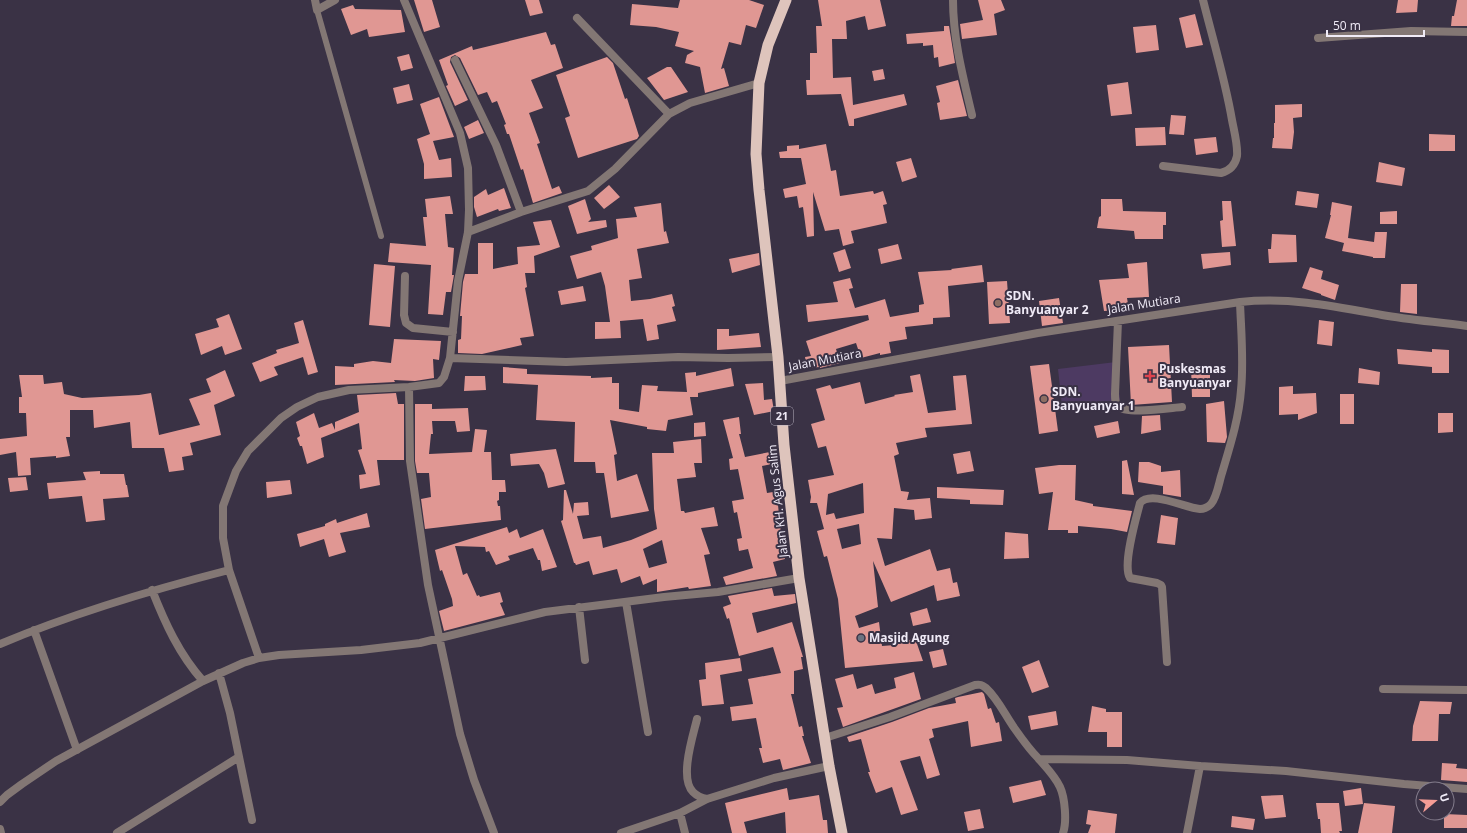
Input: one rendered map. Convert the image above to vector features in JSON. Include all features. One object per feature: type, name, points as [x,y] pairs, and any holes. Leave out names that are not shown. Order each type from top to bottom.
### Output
[{"type":"highway","name":"Jalan KH. Agus Salim","points":[[786,0],[768,45],[759,83],[756,154],[758,190],[778,357],[784,445],[799,578],[829,766],[842,833]]},
{"type":"street","points":[[315,0],[317,10],[335,0]]},
{"type":"street","points":[[259,658],[229,570],[223,538],[224,506],[236,471],[248,451],[266,432],[287,414],[297,407],[318,397],[348,390],[432,385],[442,382],[450,358],[460,274],[468,232],[468,168],[461,138],[404,0]]},
{"type":"street","points":[[954,0],[953,22],[962,73],[972,115]]},
{"type":"street","points":[[1163,166],[1221,173],[1231,168],[1235,163],[1237,156],[1236,141],[1228,100],[1203,0]]},
{"type":"street","points":[[577,18],[669,114]]},
{"type":"street","points":[[1318,38],[1412,31],[1467,32]]},
{"type":"street","points":[[455,60],[496,145],[521,212]]},
{"type":"street","points":[[468,232],[521,212],[588,191],[615,169],[669,114],[690,102],[759,83]]},
{"type":"street","points":[[405,276],[404,315],[406,323],[413,328],[452,332]]},
{"type":"street","name":"Jalan Mutiara","points":[[780,381],[1038,333],[1240,302],[1285,300],[1308,302],[1407,319],[1467,326]]},
{"type":"street","points":[[1167,662],[1162,587],[1157,583],[1130,578],[1128,573],[1128,556],[1140,503],[1144,499],[1152,497],[1200,510],[1211,505],[1218,489],[1233,436],[1241,390],[1240,302]]},
{"type":"street","points":[[1118,321],[1115,394],[1117,406],[1126,410],[1182,407]]},
{"type":"street","points":[[450,358],[566,362],[678,357],[778,357]]},
{"type":"street","points":[[409,387],[410,461],[428,585],[460,734],[474,780],[494,833]]},
{"type":"street","points":[[0,644],[34,630],[152,590],[229,570]]},
{"type":"street","points":[[0,802],[22,784],[56,761],[203,680],[259,658],[279,655],[361,650],[420,643],[545,612],[664,597],[718,592],[799,578]]},
{"type":"street","points":[[152,590],[170,633],[191,667],[203,680]]},
{"type":"street","points":[[626,602],[648,732]]},
{"type":"street","points":[[579,607],[585,660]]},
{"type":"street","points":[[34,630],[77,750]]},
{"type":"street","points":[[219,673],[252,820]]},
{"type":"street","points":[[825,738],[975,685],[981,685],[987,689],[995,699],[1015,729],[1038,759],[1047,768],[1060,787],[1063,797],[1065,822],[1063,833]]},
{"type":"street","points":[[1383,689],[1467,690]]},
{"type":"street","points":[[697,719],[690,748],[688,777],[689,786],[694,794],[707,799]]},
{"type":"street","points":[[117,833],[239,757]]},
{"type":"street","points":[[1038,759],[1127,760],[1286,771],[1404,784],[1467,789]]},
{"type":"street","points":[[621,833],[680,813],[707,799],[774,778],[829,766]]},
{"type":"street","points":[[1187,833],[1200,766]]},
{"type":"street","points":[[680,813],[685,833]]},
{"type":"street","points":[[0,829],[1,833]]},
{"type":"lane","points":[[317,10],[381,236]]},
{"type":"shaded area","points":[[1116,362],[1120,400],[1062,406],[1058,369]]},
{"type":"building","points":[[414,0],[432,0],[440,27],[424,32]]},
{"type":"building","points":[[525,0],[539,0],[543,13],[530,16]]},
{"type":"building","points":[[680,0],[749,0],[764,5],[756,28],[746,25],[741,45],[729,42],[721,69],[724,68],[729,86],[705,93],[700,67],[685,63],[687,55],[694,51],[675,46],[679,32],[656,27],[630,25],[632,4],[678,8]]},
{"type":"building","points":[[818,0],[880,0],[886,26],[868,30],[865,16],[846,21],[847,39],[832,39],[833,78],[851,77],[853,105],[904,94],[907,105],[854,119],[854,126],[849,126],[841,94],[807,95],[806,80],[810,80],[810,53],[817,53],[816,26],[822,26]]},
{"type":"building","points":[[978,0],[1001,0],[1005,10],[994,14],[997,35],[962,39],[960,24],[983,20]]},
{"type":"building","points":[[1398,0],[1418,0],[1417,12],[1396,13]]},
{"type":"building","points":[[1457,0],[1467,0],[1467,26],[1451,26],[1452,16],[1454,16]]},
{"type":"building","points":[[353,5],[355,9],[401,10],[405,32],[369,37],[367,29],[351,35],[341,9]]},
{"type":"building","points":[[1195,14],[1203,45],[1186,48],[1179,18]]},
{"type":"building","points":[[1156,25],[1159,50],[1136,53],[1133,27]]},
{"type":"building","points":[[944,26],[949,26],[955,63],[939,67],[938,57],[934,58],[933,45],[923,46],[923,43],[907,44],[906,34],[944,31]]},
{"type":"building","points":[[546,32],[551,45],[555,44],[563,68],[531,80],[543,108],[529,113],[540,143],[537,144],[552,189],[559,186],[562,193],[533,203],[523,169],[521,170],[509,134],[507,134],[504,125],[506,124],[497,101],[492,103],[487,92],[478,95],[460,58],[455,55],[451,57],[450,62],[468,100],[455,106],[446,86],[448,85],[439,60],[472,46],[473,50]]},
{"type":"building","points":[[409,54],[413,68],[401,71],[397,57]]},
{"type":"building","points":[[607,57],[613,63],[625,99],[627,98],[639,136],[637,139],[578,158],[565,118],[570,116],[556,75]]},
{"type":"building","points":[[667,67],[671,67],[688,92],[664,100],[647,78]]},
{"type":"building","points":[[883,69],[885,79],[874,81],[872,71]]},
{"type":"building","points":[[958,80],[967,116],[940,120],[937,103],[940,102],[936,86]]},
{"type":"building","points":[[1128,82],[1132,114],[1111,116],[1107,85]]},
{"type":"building","points":[[409,84],[413,100],[397,104],[393,88]]},
{"type":"building","points":[[439,97],[454,137],[433,141],[439,160],[451,158],[452,177],[424,179],[424,164],[417,139],[430,134],[420,104]]},
{"type":"building","points":[[1302,104],[1302,117],[1293,118],[1294,132],[1292,149],[1272,148],[1274,138],[1275,105]]},
{"type":"building","points":[[1171,115],[1186,116],[1184,135],[1169,134]]},
{"type":"building","points":[[478,120],[484,133],[469,139],[464,127]]},
{"type":"building","points":[[1165,127],[1166,145],[1136,146],[1135,128]]},
{"type":"building","points":[[1429,134],[1455,135],[1455,151],[1429,151]]},
{"type":"building","points":[[1216,137],[1218,152],[1196,155],[1194,139]]},
{"type":"building","points":[[826,144],[831,171],[836,170],[840,196],[873,191],[874,194],[883,191],[887,204],[883,205],[887,223],[851,231],[854,243],[843,246],[839,229],[825,231],[813,192],[814,236],[807,237],[803,207],[799,208],[797,196],[785,198],[783,189],[806,184],[801,158],[780,158],[779,152],[787,151],[787,146],[799,145],[799,149]]},
{"type":"building","points":[[911,158],[917,177],[902,182],[896,162]]},
{"type":"building","points":[[1379,162],[1405,168],[1402,186],[1376,182]]},
{"type":"building","points":[[609,185],[620,197],[604,209],[594,198]]},
{"type":"building","points":[[504,188],[511,208],[499,211],[498,209],[477,217],[474,207],[474,197],[486,189],[488,195]]},
{"type":"building","points":[[1297,191],[1319,194],[1317,208],[1295,205]]},
{"type":"building","points":[[450,196],[453,214],[445,214],[448,247],[454,248],[452,275],[454,275],[451,292],[446,292],[443,315],[428,314],[431,265],[388,262],[390,243],[426,246],[423,217],[427,217],[425,199]]},
{"type":"building","points":[[585,199],[591,219],[588,222],[606,220],[607,227],[577,234],[568,206]]},
{"type":"building","points":[[1101,199],[1122,199],[1123,211],[1166,212],[1166,225],[1163,225],[1163,239],[1135,239],[1134,231],[1097,228],[1099,217],[1101,216]]},
{"type":"building","points":[[1222,201],[1231,201],[1236,246],[1222,247],[1220,221],[1223,220]]},
{"type":"building","points":[[1332,202],[1352,206],[1348,238],[1374,242],[1375,232],[1387,232],[1385,258],[1373,258],[1342,251],[1344,243],[1325,238],[1331,215]]},
{"type":"building","points":[[661,203],[664,232],[666,231],[669,243],[637,249],[642,278],[629,280],[631,301],[650,299],[672,294],[675,306],[672,307],[676,321],[657,325],[659,339],[647,341],[643,319],[620,321],[621,338],[595,339],[595,322],[610,322],[605,286],[601,272],[577,279],[570,256],[592,250],[591,246],[618,238],[616,219],[637,217],[634,207]]},
{"type":"building","points":[[1397,211],[1397,224],[1380,224],[1380,212]]},
{"type":"building","points":[[551,220],[560,247],[534,256],[535,273],[525,273],[527,287],[525,288],[534,336],[520,338],[522,345],[482,354],[458,353],[458,340],[461,339],[462,316],[460,316],[463,282],[465,274],[478,274],[478,243],[493,243],[493,269],[518,264],[517,247],[540,245],[533,222]]},
{"type":"building","points":[[1272,234],[1296,235],[1297,262],[1269,263],[1268,249],[1271,249]]},
{"type":"building","points":[[898,244],[902,259],[881,264],[878,249]]},
{"type":"building","points":[[845,249],[851,268],[839,272],[833,253]]},
{"type":"building","points":[[1230,252],[1231,265],[1203,269],[1201,254]]},
{"type":"building","points":[[759,253],[760,265],[732,273],[729,259]]},
{"type":"building","points":[[1147,262],[1149,297],[1127,298],[1129,310],[1104,311],[1099,280],[1129,278],[1127,264]]},
{"type":"building","points":[[374,264],[395,266],[390,327],[369,325]]},
{"type":"building","points":[[982,265],[984,282],[948,286],[950,317],[933,318],[933,324],[905,327],[907,339],[889,342],[891,353],[880,355],[880,353],[861,358],[856,343],[836,349],[840,363],[820,368],[807,368],[805,357],[811,356],[806,341],[869,320],[868,315],[808,322],[806,305],[838,302],[833,282],[850,278],[853,288],[849,289],[855,308],[885,299],[890,317],[919,312],[919,305],[924,304],[918,272],[952,270],[951,269]]},
{"type":"building","points":[[1310,267],[1323,271],[1321,279],[1339,285],[1335,300],[1302,288]]},
{"type":"building","name":"SDN. Banyuanyar 2","points":[[1007,281],[1010,323],[989,324],[987,282]]},
{"type":"building","points":[[1401,284],[1417,284],[1417,314],[1400,312]]},
{"type":"building","points":[[583,286],[586,301],[561,305],[558,291]]},
{"type":"building","points":[[1059,298],[1063,323],[1042,326],[1039,301]]},
{"type":"building","points":[[229,314],[242,349],[225,355],[222,346],[201,355],[195,334],[219,327],[216,319]]},
{"type":"building","points":[[303,320],[318,372],[308,375],[303,357],[274,367],[278,375],[260,382],[252,363],[277,353],[276,350],[299,343],[294,323]]},
{"type":"building","points":[[1319,320],[1334,322],[1332,346],[1317,344]]},
{"type":"building","points":[[717,329],[729,329],[729,336],[759,333],[761,347],[717,350]]},
{"type":"building","points":[[394,339],[441,341],[439,360],[433,359],[434,378],[415,381],[394,380],[395,382],[335,385],[335,366],[354,367],[354,364],[373,361],[391,363]]},
{"type":"building","name":"Puskesmas Banyuanyar","points":[[1169,345],[1172,402],[1131,405],[1128,347]]},
{"type":"building","points":[[1397,349],[1432,352],[1432,349],[1449,350],[1449,373],[1432,373],[1432,367],[1398,364]]},
{"type":"building","name":"SDN. Banyuanyar 1","points":[[1049,364],[1058,431],[1039,434],[1030,366]]},
{"type":"building","points":[[1191,366],[1210,367],[1210,397],[1192,397]]},
{"type":"building","points":[[503,367],[527,369],[527,374],[591,376],[591,378],[612,377],[612,383],[619,383],[619,409],[639,412],[642,385],[658,386],[657,391],[687,392],[685,373],[696,372],[696,376],[731,368],[734,386],[698,393],[698,397],[690,397],[693,415],[668,420],[666,431],[647,429],[647,427],[610,420],[617,454],[614,455],[617,481],[637,474],[649,511],[611,518],[604,473],[596,473],[595,462],[574,462],[575,422],[536,420],[538,385],[503,383]]},
{"type":"building","points":[[1359,368],[1380,372],[1379,385],[1358,383]]},
{"type":"building","points":[[225,370],[235,396],[214,405],[221,435],[190,443],[193,455],[182,457],[184,470],[169,472],[164,448],[132,448],[130,422],[94,428],[93,410],[70,410],[70,437],[66,437],[70,456],[56,458],[56,456],[30,458],[31,475],[18,476],[16,452],[0,455],[0,439],[27,436],[26,413],[19,413],[19,397],[22,397],[19,375],[43,375],[44,384],[62,382],[64,394],[82,398],[151,393],[159,435],[200,425],[189,399],[211,392],[206,379]]},
{"type":"building","points":[[920,374],[928,413],[956,410],[953,376],[966,375],[972,424],[925,428],[927,437],[896,443],[899,454],[894,456],[901,491],[909,492],[907,500],[930,498],[932,518],[915,520],[914,510],[894,508],[892,539],[877,538],[885,566],[930,549],[937,571],[950,568],[953,583],[957,582],[960,596],[937,601],[934,585],[891,602],[873,561],[878,607],[855,616],[859,628],[879,622],[882,646],[895,645],[915,638],[923,661],[845,668],[838,599],[827,556],[824,557],[817,531],[824,529],[817,503],[810,503],[811,497],[808,480],[834,475],[826,446],[818,448],[811,424],[825,420],[816,389],[830,385],[832,389],[860,382],[865,404],[895,396],[894,395],[913,392],[910,376]],"holes":[[[863,483],[864,513],[836,519],[834,513],[826,515],[828,494]],[[859,524],[861,544],[842,549],[837,529]]]},
{"type":"building","points":[[465,376],[485,376],[486,390],[464,391]]},
{"type":"building","points":[[763,383],[764,400],[772,399],[774,411],[754,415],[745,384]]},
{"type":"building","points":[[1293,386],[1293,394],[1316,393],[1317,413],[1298,420],[1298,414],[1279,415],[1279,387]]},
{"type":"building","points":[[396,393],[398,404],[404,404],[404,460],[377,460],[380,485],[360,489],[359,475],[366,474],[358,450],[362,449],[359,423],[321,438],[324,457],[307,464],[302,446],[300,446],[297,438],[300,436],[296,422],[314,413],[319,428],[332,423],[335,430],[335,422],[359,412],[357,395]]},
{"type":"building","points":[[1340,394],[1354,394],[1354,424],[1340,424]]},
{"type":"building","points":[[1224,401],[1227,437],[1225,443],[1207,442],[1206,404]]},
{"type":"building","points":[[415,404],[432,404],[432,409],[468,408],[470,431],[457,432],[455,421],[432,421],[433,434],[431,434],[429,454],[472,452],[475,429],[487,430],[484,452],[491,452],[492,480],[505,480],[506,492],[499,492],[499,500],[497,501],[498,506],[500,506],[501,520],[425,529],[421,499],[431,497],[429,473],[417,473],[415,461]]},
{"type":"building","points":[[1438,413],[1453,413],[1453,432],[1438,433]]},
{"type":"building","points":[[1160,415],[1161,430],[1141,434],[1142,416]]},
{"type":"building","points":[[739,417],[741,434],[739,434],[745,457],[770,452],[772,464],[762,466],[767,493],[773,492],[776,505],[778,505],[785,559],[773,562],[777,576],[726,585],[723,577],[753,568],[748,549],[739,551],[737,539],[742,538],[737,512],[734,513],[732,501],[744,499],[738,469],[730,470],[729,459],[733,458],[723,420]]},
{"type":"building","points":[[1118,421],[1120,433],[1097,438],[1094,426]]},
{"type":"building","points":[[705,422],[706,436],[694,437],[694,423]]},
{"type":"building","points":[[701,439],[702,463],[694,463],[696,477],[677,479],[681,511],[684,511],[685,513],[714,507],[718,526],[701,528],[710,554],[704,555],[711,586],[689,589],[688,587],[657,592],[657,579],[643,585],[640,576],[621,583],[617,569],[593,575],[589,561],[576,565],[574,563],[561,521],[563,520],[564,490],[566,490],[573,514],[574,503],[588,502],[589,515],[577,516],[583,539],[601,536],[603,548],[631,540],[657,529],[654,509],[652,453],[674,453],[673,442]],"holes":[[[662,540],[667,563],[649,568],[643,549]]]},
{"type":"building","points":[[556,449],[565,484],[548,488],[544,473],[539,464],[511,466],[510,454]]},
{"type":"building","points":[[970,451],[974,471],[957,474],[953,454]]},
{"type":"building","points":[[1127,460],[1134,495],[1122,494],[1122,461]]},
{"type":"building","points":[[1139,462],[1149,462],[1161,466],[1161,472],[1180,470],[1181,497],[1163,494],[1163,486],[1138,482]]},
{"type":"building","points":[[1059,465],[1076,465],[1075,500],[1093,504],[1093,506],[1132,511],[1127,532],[1078,526],[1078,533],[1068,533],[1068,530],[1048,530],[1053,492],[1039,494],[1035,468]]},
{"type":"building","points":[[100,471],[100,474],[124,474],[129,497],[103,499],[105,520],[86,522],[82,496],[49,499],[47,483],[86,480],[83,472]]},
{"type":"building","points":[[26,477],[28,490],[10,492],[8,478]]},
{"type":"building","points":[[290,480],[292,494],[267,498],[266,482]]},
{"type":"building","points":[[937,487],[1004,490],[1003,505],[970,504],[970,500],[937,498]]},
{"type":"building","points":[[367,513],[370,527],[340,533],[346,552],[329,557],[324,539],[300,547],[297,534],[325,526],[325,524],[336,519],[337,523]]},
{"type":"building","points":[[1161,515],[1178,518],[1175,545],[1157,543]]},
{"type":"building","points":[[507,527],[509,533],[517,529],[520,538],[543,529],[557,567],[542,571],[540,560],[538,560],[533,548],[508,556],[510,560],[496,565],[489,551],[486,552],[485,547],[455,546],[463,575],[467,573],[477,596],[479,595],[480,597],[500,592],[503,602],[500,603],[505,615],[444,631],[439,611],[453,606],[442,570],[440,571],[435,550]]},
{"type":"building","points":[[1005,532],[1028,534],[1029,558],[1004,559]]},
{"type":"building","points":[[772,588],[774,596],[795,594],[796,603],[752,613],[757,633],[792,622],[803,657],[801,657],[803,669],[794,671],[794,694],[791,694],[799,727],[802,726],[804,736],[802,736],[811,763],[783,770],[780,759],[763,763],[759,748],[762,748],[756,718],[732,721],[730,707],[753,704],[748,679],[781,673],[773,647],[739,656],[729,618],[727,619],[723,607],[731,604],[728,596]]},
{"type":"building","points":[[927,608],[931,622],[913,626],[910,613]]},
{"type":"building","points":[[943,649],[947,665],[933,668],[929,652]]},
{"type":"building","points":[[740,658],[742,671],[720,675],[724,704],[702,706],[699,680],[706,679],[705,663]]},
{"type":"building","points":[[1039,660],[1049,687],[1032,693],[1022,667]]},
{"type":"building","points":[[914,672],[921,699],[843,727],[837,708],[843,707],[835,679],[853,674],[857,689],[872,684],[875,694],[896,688],[894,678]]},
{"type":"building","points":[[982,692],[984,694],[988,709],[991,708],[996,723],[999,722],[1002,741],[971,747],[968,721],[932,729],[934,737],[929,739],[940,775],[927,779],[920,756],[900,761],[918,810],[901,815],[892,787],[876,793],[868,772],[870,772],[861,739],[849,742],[847,737],[929,708],[956,703],[955,698],[958,697]]},
{"type":"building","points":[[1420,701],[1452,702],[1450,714],[1439,714],[1438,741],[1412,741],[1413,726]]},
{"type":"building","points":[[1092,706],[1106,709],[1106,712],[1122,712],[1122,747],[1107,747],[1107,732],[1088,732]]},
{"type":"building","points":[[1056,711],[1058,725],[1031,730],[1028,716]]},
{"type":"building","points":[[1442,763],[1457,764],[1456,768],[1467,769],[1467,782],[1441,780]]},
{"type":"building","points":[[1041,780],[1046,795],[1013,803],[1009,787]]},
{"type":"building","points":[[787,788],[789,800],[819,795],[823,820],[827,820],[828,833],[786,833],[785,812],[744,822],[747,833],[732,833],[725,803]]},
{"type":"building","points":[[1361,788],[1363,804],[1345,806],[1343,791]]},
{"type":"building","points":[[1283,795],[1286,817],[1265,819],[1261,796]]},
{"type":"building","points":[[1316,803],[1339,803],[1342,831],[1339,831],[1340,833],[1321,833],[1320,819],[1318,819]]},
{"type":"building","points":[[1364,803],[1395,806],[1392,833],[1358,833]]},
{"type":"building","points":[[980,809],[984,828],[968,831],[964,812]]},
{"type":"building","points":[[1088,810],[1117,814],[1115,833],[1088,833],[1091,825],[1086,824]]},
{"type":"building","points":[[1455,814],[1467,815],[1467,828],[1444,828],[1444,821],[1455,821]]},
{"type":"building","points":[[1232,816],[1255,819],[1253,830],[1231,827]]},
{"type":"place","name":"SDN. Banyuanyar 2","points":[[998,303]]},
{"type":"place","name":"Puskesmas Banyuanyar","points":[[1150,376]]},
{"type":"place","name":"SDN. Banyuanyar 1","points":[[1044,399]]},
{"type":"place","name":"Masjid Agung","points":[[861,638]]}]
